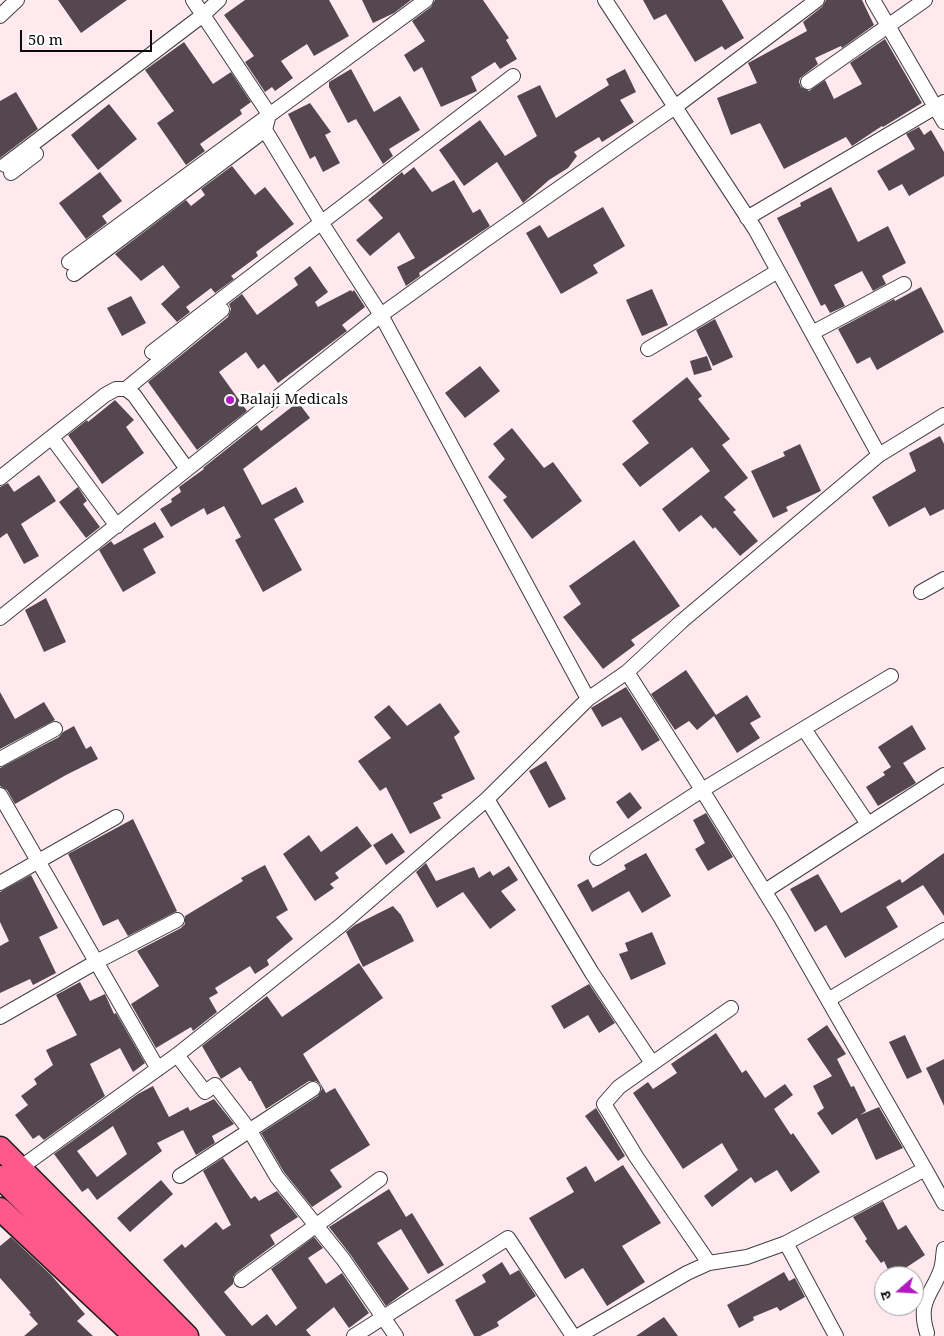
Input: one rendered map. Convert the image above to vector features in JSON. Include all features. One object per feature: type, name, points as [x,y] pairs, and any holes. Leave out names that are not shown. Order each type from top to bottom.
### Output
[{"type":"main road","points":[[0,1148],[187,1336]]},
{"type":"main road","points":[[0,1177],[160,1336]]},
{"type":"main road","points":[[0,1209],[134,1336]]},
{"type":"street","points":[[0,16],[18,0]]},
{"type":"street","points":[[193,0],[269,114],[265,130],[71,268],[269,114],[426,0]]},
{"type":"street","points":[[8,169],[205,17],[219,0]]},
{"type":"street","points":[[605,0],[747,218],[778,270],[879,455]]},
{"type":"street","points":[[0,618],[381,315],[675,107],[817,0]]},
{"type":"street","points":[[873,0],[940,105],[944,122]]},
{"type":"street","points":[[808,82],[925,0]]},
{"type":"street","points":[[152,352],[513,76]]},
{"type":"street","points":[[747,218],[940,105]]},
{"type":"street","points":[[265,130],[381,315],[588,699]]},
{"type":"street","points":[[126,389],[229,304],[316,236]]},
{"type":"street","points":[[648,349],[778,270]]},
{"type":"street","points":[[812,333],[904,284]]},
{"type":"street","points":[[0,478],[105,395],[116,389],[126,389],[134,395],[188,469]]},
{"type":"street","points":[[20,1168],[177,1055],[340,926],[487,799],[588,699],[627,672],[682,621],[879,455],[944,415]]},
{"type":"street","points":[[52,438],[117,526]]},
{"type":"street","points":[[921,592],[944,579]]},
{"type":"street","points":[[627,672],[765,891],[944,1204]]},
{"type":"street","points":[[597,858],[702,790],[891,676]]},
{"type":"street","points":[[0,760],[55,729]]},
{"type":"street","points":[[804,729],[868,824]]},
{"type":"street","points":[[765,891],[944,775]]},
{"type":"street","points":[[0,795],[158,1069]]},
{"type":"street","points":[[487,799],[592,973],[652,1063]]},
{"type":"street","points":[[0,883],[116,817]]},
{"type":"street","points":[[0,1017],[96,962],[177,920]]},
{"type":"street","points":[[828,1000],[944,931]]},
{"type":"street","points":[[709,1264],[637,1158],[604,1104],[619,1087],[730,1008]]},
{"type":"street","points":[[177,1055],[206,1092],[215,1086],[250,1130],[277,1177],[316,1224],[396,1336]]},
{"type":"street","points":[[180,1176],[313,1089]]},
{"type":"street","points":[[578,1336],[687,1273],[709,1264],[747,1258],[786,1243],[925,1169]]},
{"type":"street","points":[[241,1280],[380,1179]]},
{"type":"street","points":[[354,1336],[508,1238],[573,1336]]},
{"type":"street","points":[[786,1243],[836,1336]]},
{"type":"street","points":[[927,1332],[923,1321],[923,1308],[941,1269],[944,1249]]},
{"type":"building","points":[[58,0],[127,0],[81,33]]},
{"type":"building","points":[[245,0],[329,0],[349,36],[314,56],[307,44],[281,61],[293,78],[275,91],[272,87],[265,92],[245,62],[254,56],[224,15]]},
{"type":"building","points":[[362,0],[411,0],[394,13],[373,23]]},
{"type":"building","points":[[435,0],[483,0],[509,38],[506,40],[517,59],[500,69],[495,62],[471,77],[477,91],[441,107],[422,67],[414,72],[404,55],[425,41],[412,21],[431,7]]},
{"type":"building","points":[[643,0],[722,0],[744,38],[725,50],[722,46],[695,62],[666,14],[654,20]]},
{"type":"building","points":[[826,0],[862,0],[874,25],[842,48],[841,46],[815,58],[818,64],[800,78],[801,87],[809,91],[825,80],[834,99],[862,84],[850,63],[885,39],[922,103],[852,146],[846,137],[784,169],[760,123],[731,135],[717,98],[757,83],[748,63],[807,31],[803,22],[822,7]]},
{"type":"building","points":[[184,42],[213,84],[231,72],[251,102],[240,110],[242,114],[200,144],[205,151],[186,165],[157,123],[174,111],[145,70]]},
{"type":"building","points":[[351,69],[374,112],[400,96],[420,130],[389,149],[393,156],[383,164],[356,119],[348,123],[329,87],[329,82]]},
{"type":"building","points":[[625,69],[636,92],[620,100],[634,122],[602,142],[599,137],[574,152],[577,156],[568,168],[549,180],[523,203],[497,162],[464,186],[439,150],[480,120],[505,156],[537,136],[517,96],[540,85],[556,118],[609,85],[606,79]]},
{"type":"building","points":[[16,92],[38,129],[0,158],[0,101]]},
{"type":"building","points":[[310,103],[331,132],[325,135],[340,163],[323,172],[315,156],[310,159],[288,114]]},
{"type":"building","points":[[109,104],[137,139],[98,170],[71,135]]},
{"type":"building","points":[[919,127],[924,135],[931,130],[944,152],[944,176],[909,196],[902,184],[889,191],[877,171],[915,149],[906,134]]},
{"type":"building","points":[[232,166],[255,195],[265,187],[294,224],[256,252],[258,256],[231,276],[234,279],[215,293],[211,288],[186,307],[190,312],[177,322],[161,304],[180,287],[163,265],[141,281],[115,254],[186,200],[191,206],[205,195],[201,189]]},
{"type":"building","points":[[414,167],[432,192],[454,180],[473,213],[480,209],[490,226],[419,273],[420,276],[406,286],[397,267],[415,258],[399,232],[370,256],[356,240],[383,218],[368,200],[402,172],[404,175]]},
{"type":"building","points":[[100,172],[122,201],[102,216],[107,223],[86,239],[59,203]]},
{"type":"building","points":[[831,187],[858,242],[888,226],[906,263],[882,276],[886,284],[873,291],[862,271],[834,285],[845,306],[830,313],[825,304],[821,306],[777,218],[801,206],[800,203]]},
{"type":"building","points":[[603,207],[625,246],[593,265],[598,273],[561,294],[526,233],[540,225],[548,238]]},
{"type":"building","points":[[310,266],[328,292],[315,302],[318,307],[354,290],[365,307],[342,325],[347,331],[278,383],[264,364],[258,369],[246,352],[219,372],[247,411],[197,450],[148,382],[228,317],[231,309],[229,304],[242,294],[257,315],[298,285],[294,278]]},
{"type":"building","points":[[921,287],[944,332],[877,370],[870,357],[857,364],[838,329]]},
{"type":"building","points":[[652,289],[668,325],[642,336],[626,300]]},
{"type":"building","points":[[131,296],[146,323],[122,336],[107,308]]},
{"type":"building","points":[[715,319],[733,357],[713,366],[696,330]]},
{"type":"building","points":[[707,356],[712,370],[694,375],[690,361]]},
{"type":"building","points":[[480,366],[500,391],[465,418],[445,393]]},
{"type":"building","points":[[687,377],[702,396],[698,399],[730,439],[722,445],[748,478],[724,497],[736,510],[733,512],[758,541],[740,556],[715,527],[713,529],[701,515],[679,532],[662,509],[710,471],[692,447],[640,487],[622,464],[649,443],[632,421]]},
{"type":"building","points":[[115,400],[134,420],[126,427],[144,453],[102,484],[68,435],[87,420],[88,422]]},
{"type":"building","points":[[298,402],[310,418],[243,469],[262,505],[296,487],[304,502],[274,519],[302,570],[263,592],[235,540],[241,537],[224,506],[207,515],[204,508],[171,527],[160,509],[172,502],[171,499],[181,492],[179,487],[257,425],[261,431]]},
{"type":"building","points":[[512,428],[544,468],[553,462],[582,501],[532,539],[503,500],[507,497],[488,477],[505,459],[493,444]]},
{"type":"building","points":[[940,436],[944,444],[944,509],[930,516],[925,507],[889,527],[872,497],[916,471],[909,453]]},
{"type":"building","points":[[800,444],[821,491],[786,507],[788,511],[773,518],[751,471],[785,456],[783,452]]},
{"type":"building","points":[[39,475],[56,501],[21,524],[39,556],[24,564],[7,533],[0,538],[0,487],[8,483],[14,492]]},
{"type":"building","points":[[78,487],[87,501],[83,504],[100,527],[86,538],[59,502]]},
{"type":"building","points":[[155,522],[164,537],[143,549],[156,573],[123,592],[99,550],[111,541],[114,545]]},
{"type":"building","points":[[634,540],[680,606],[631,640],[635,645],[603,669],[563,617],[581,604],[569,586]]},
{"type":"building","points":[[46,598],[66,642],[44,652],[25,610]]},
{"type":"building","points":[[686,670],[716,715],[747,695],[761,717],[750,723],[760,738],[737,753],[714,716],[697,730],[689,721],[675,730],[651,694]]},
{"type":"building","points":[[626,687],[660,740],[642,751],[621,717],[602,727],[591,708]]},
{"type":"building","points":[[0,692],[15,719],[44,702],[55,720],[0,749]]},
{"type":"building","points":[[440,703],[460,732],[454,737],[475,779],[441,795],[443,798],[433,803],[441,818],[410,834],[386,787],[380,791],[358,761],[391,738],[374,717],[389,705],[407,726]]},
{"type":"building","points":[[912,725],[926,749],[903,763],[916,783],[878,806],[866,787],[885,775],[883,772],[891,767],[878,747]]},
{"type":"building","points":[[74,726],[86,749],[91,746],[98,759],[15,804],[7,790],[0,786],[0,768],[59,737],[63,732]]},
{"type":"building","points":[[546,761],[566,799],[549,808],[529,771]]},
{"type":"building","points":[[630,792],[642,808],[628,819],[616,802]]},
{"type":"building","points":[[706,813],[733,857],[708,871],[695,849],[705,843],[693,820]]},
{"type":"building","points":[[133,819],[177,911],[128,936],[118,919],[103,926],[68,854]]},
{"type":"building","points":[[357,826],[372,846],[335,873],[339,878],[330,884],[334,888],[315,901],[283,854],[309,835],[321,852]]},
{"type":"building","points":[[392,833],[405,852],[386,865],[373,845]]},
{"type":"building","points":[[646,853],[671,896],[642,913],[629,891],[592,912],[577,885],[588,879],[593,888],[626,869],[624,865]]},
{"type":"building","points":[[944,853],[944,916],[923,885],[886,907],[898,927],[845,958],[826,925],[815,932],[790,889],[818,874],[841,913],[900,879],[902,883]]},
{"type":"building","points":[[426,863],[436,881],[474,867],[479,878],[490,871],[493,876],[509,866],[518,880],[501,891],[516,910],[490,929],[463,892],[437,908],[416,872]]},
{"type":"building","points":[[265,865],[288,910],[276,917],[293,939],[267,960],[269,965],[255,974],[250,966],[215,988],[218,993],[209,998],[217,1012],[193,1031],[191,1027],[156,1048],[131,1004],[159,986],[137,951],[181,928],[185,924],[185,916],[243,881],[241,878]]},
{"type":"building","points":[[31,875],[58,928],[39,937],[56,973],[33,985],[30,979],[0,993],[0,946],[9,941],[0,922],[0,892]]},
{"type":"building","points":[[393,906],[401,915],[414,941],[363,967],[346,932],[355,925]]},
{"type":"building","points":[[652,932],[666,964],[631,980],[619,954],[628,951],[625,943]]},
{"type":"building","points":[[359,963],[383,998],[303,1054],[326,1093],[335,1088],[370,1145],[330,1170],[342,1187],[312,1207],[284,1172],[261,1133],[318,1096],[322,1089],[320,1084],[316,1081],[309,1081],[266,1109],[251,1081],[249,1081],[240,1067],[221,1079],[202,1046],[267,996],[282,1017]]},
{"type":"building","points":[[80,982],[90,1001],[105,994],[114,1014],[116,1013],[145,1063],[133,1072],[120,1048],[90,1064],[105,1096],[44,1140],[39,1135],[33,1139],[15,1115],[28,1105],[21,1096],[37,1084],[34,1079],[53,1065],[46,1050],[77,1035],[56,995]]},
{"type":"building","points":[[589,984],[615,1023],[599,1033],[588,1015],[564,1029],[551,1006]]},
{"type":"building","points":[[827,1025],[846,1054],[837,1059],[851,1087],[854,1086],[866,1111],[860,1115],[879,1107],[903,1148],[876,1160],[857,1118],[832,1135],[817,1113],[824,1108],[813,1086],[832,1076],[807,1039]]},
{"type":"building","points":[[716,1033],[742,1073],[746,1070],[765,1098],[785,1084],[793,1095],[774,1109],[791,1135],[793,1133],[820,1172],[791,1192],[777,1170],[755,1183],[751,1177],[712,1207],[704,1196],[738,1170],[722,1143],[683,1169],[633,1093],[648,1082],[653,1089],[677,1073],[671,1064]]},
{"type":"building","points":[[905,1035],[922,1072],[907,1079],[889,1042]]},
{"type":"building","points":[[944,1059],[944,1106],[926,1068]]},
{"type":"building","points":[[153,1086],[169,1117],[188,1107],[190,1111],[214,1099],[234,1124],[212,1136],[215,1143],[196,1155],[183,1130],[157,1143],[162,1151],[97,1200],[88,1188],[82,1192],[54,1154],[138,1094]],"holes":[[[113,1126],[127,1154],[97,1177],[77,1151]]]},
{"type":"building","points":[[596,1108],[625,1156],[618,1161],[585,1116]]},
{"type":"building","points":[[223,1158],[251,1199],[255,1196],[259,1201],[277,1191],[298,1217],[270,1235],[275,1244],[236,1273],[233,1277],[233,1284],[224,1292],[252,1326],[267,1314],[276,1326],[297,1308],[271,1269],[314,1237],[323,1248],[308,1258],[326,1284],[342,1273],[369,1313],[349,1328],[334,1307],[306,1330],[311,1336],[226,1336],[163,1260],[182,1244],[185,1248],[216,1222],[223,1230],[231,1225],[203,1171]]},
{"type":"building","points":[[623,1165],[661,1223],[622,1246],[645,1282],[607,1306],[583,1268],[565,1279],[529,1218],[574,1192],[566,1178],[586,1166],[595,1182]]},
{"type":"building","points":[[161,1180],[173,1194],[130,1232],[117,1218]]},
{"type":"building","points":[[389,1189],[406,1217],[412,1213],[444,1265],[428,1274],[401,1229],[377,1243],[409,1289],[386,1306],[329,1227]]},
{"type":"building","points":[[883,1201],[898,1230],[906,1225],[925,1255],[908,1266],[886,1266],[884,1261],[881,1263],[865,1241],[867,1239],[853,1217]]},
{"type":"building","points":[[11,1237],[51,1275],[85,1314],[77,1321],[93,1336],[24,1336],[38,1324],[29,1314],[31,1313],[0,1278],[0,1246]]},
{"type":"building","points":[[502,1262],[510,1275],[519,1270],[536,1296],[497,1322],[499,1326],[480,1336],[474,1336],[455,1300],[486,1282],[482,1275]]},
{"type":"building","points":[[784,1272],[789,1281],[795,1278],[805,1297],[780,1311],[777,1307],[753,1317],[754,1320],[739,1328],[727,1305]]},
{"type":"building","points":[[664,1317],[678,1336],[636,1336]]},
{"type":"place","name":"Balaji Medicals","points":[[230,400]]}]
